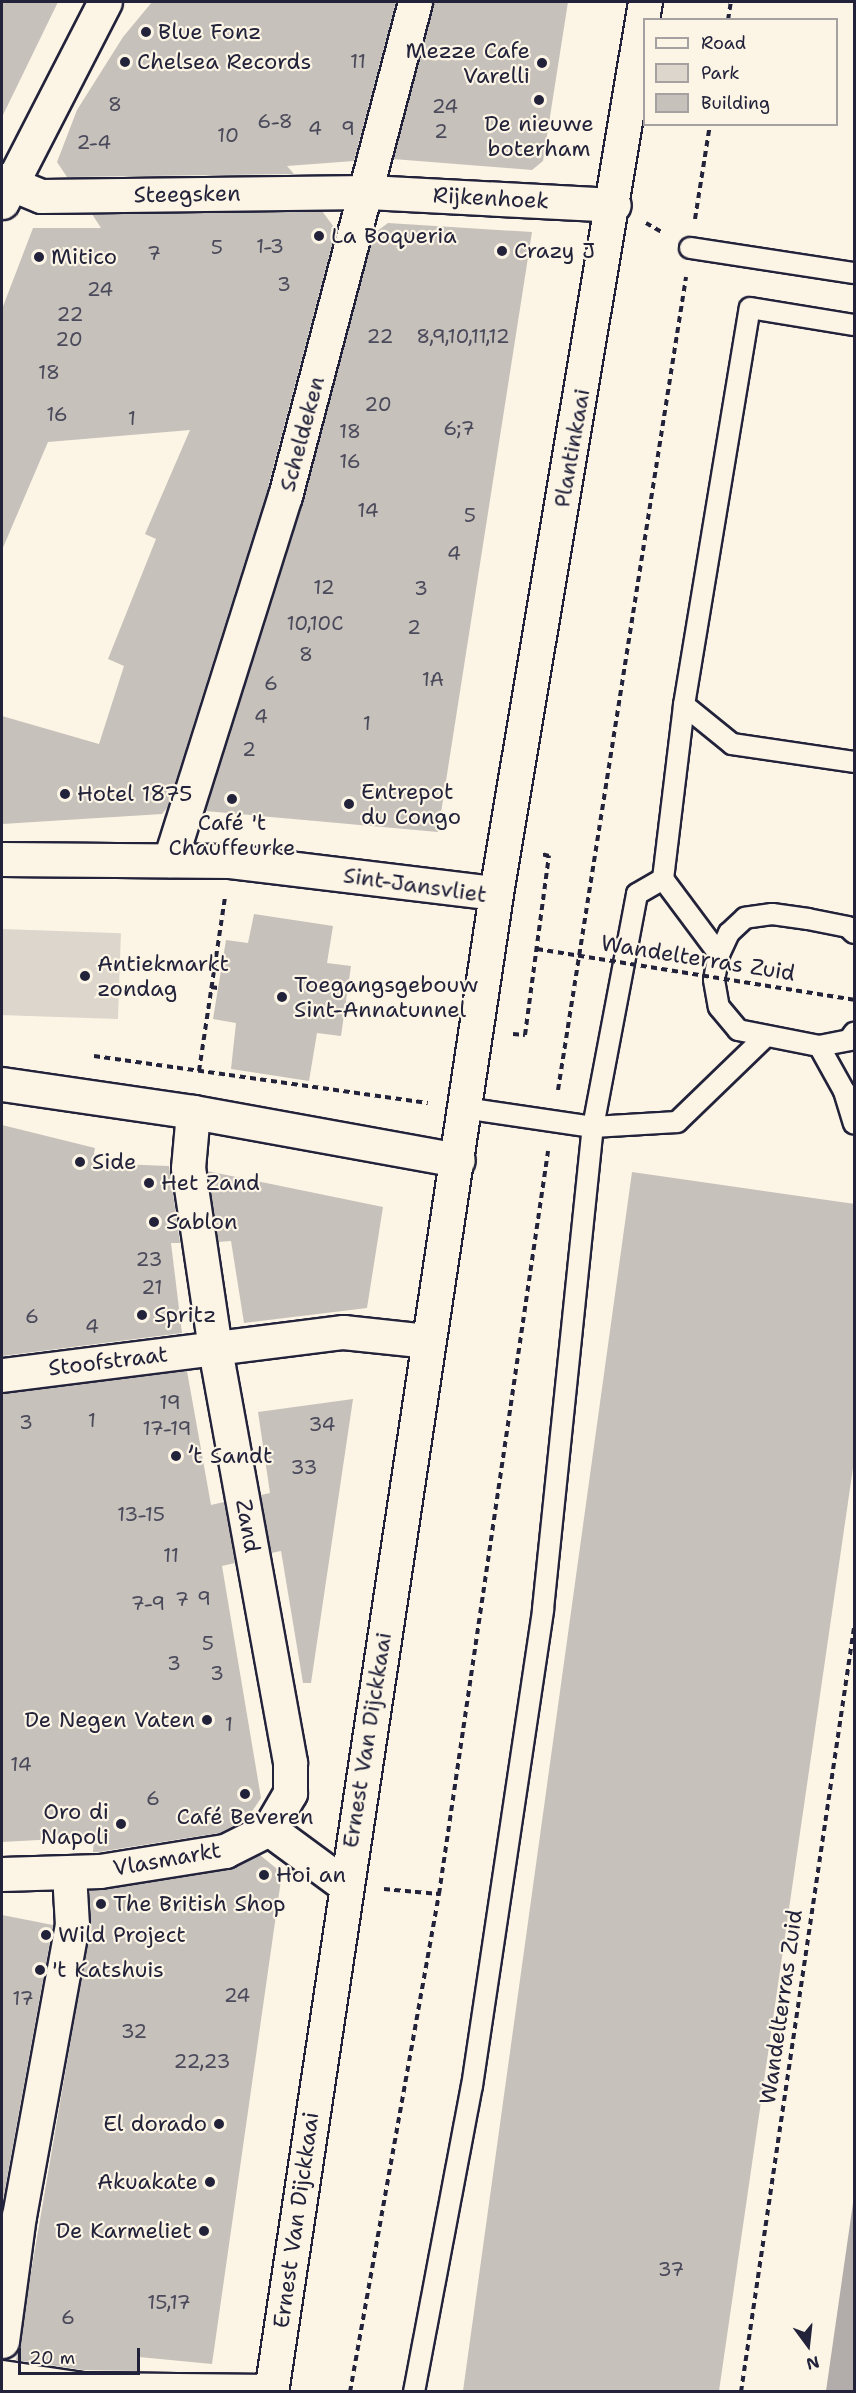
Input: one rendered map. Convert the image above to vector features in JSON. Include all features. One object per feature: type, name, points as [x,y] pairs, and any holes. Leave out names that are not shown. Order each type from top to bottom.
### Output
[{"type":"street","points":[[3,187],[105,2]]},
{"type":"street","name":"Scheldeken","points":[[170,860],[285,496],[368,192],[415,2]]},
{"type":"street","name":"Plantinkaai","points":[[496,893],[614,205],[645,2]]},
{"type":"street","name":"Steegsken","points":[[3,187],[41,196],[368,192]]},
{"type":"street","name":"Rijkenhoek","points":[[368,192],[614,205]]},
{"type":"street","name":"Sint-Jansvliet","points":[[2,860],[230,861],[496,893],[458,1160]]},
{"type":"street","points":[[2,1084],[193,1112],[458,1160]]},
{"type":"street","name":"Zand","points":[[193,1112],[188,1168],[215,1347],[290,1762],[290,1793],[269,1829]]},
{"type":"street","name":"Ernest Van Dijckkaai","points":[[271,2391],[427,1341],[458,1160]]},
{"type":"street","name":"Stoofstraat","points":[[2,1375],[343,1332],[427,1341]]},
{"type":"street","points":[[269,1829],[345,1885]]},
{"type":"street","name":"Vlasmarkt","points":[[2,1874],[69,1873],[188,1859],[225,1851],[269,1829]]},
{"type":"street","points":[[2,2341],[10,2215],[72,1925],[69,1873]]},
{"type":"street","points":[[2,2377],[82,2389],[271,2391]]},
{"type":"lane","points":[[690,248],[855,273]]},
{"type":"lane","points":[[719,954],[663,879],[684,705],[750,308],[855,324]]},
{"type":"lane","points":[[684,705],[732,744],[855,762]]},
{"type":"lane","points":[[414,2391],[472,2086],[541,1620],[594,1127],[637,894],[663,879]]},
{"type":"lane","points":[[855,933],[848,927],[808,919],[772,915],[745,918],[729,933],[719,954],[714,981],[718,1007],[738,1030],[764,1038],[819,1046],[849,1040],[855,1033]]},
{"type":"lane","points":[[464,1108],[594,1127],[677,1122],[764,1038]]},
{"type":"lane","points":[[819,1046],[844,1091],[855,1124]]},
{"type":"path","points":[[728,18],[731,2]]},
{"type":"path","points":[[350,2391],[439,1894],[553,1121],[710,126]]},
{"type":"path","points":[[614,205],[690,248]]},
{"type":"path","points":[[525,1035],[549,856]]},
{"type":"path","points":[[230,861],[200,1069],[464,1108]]},
{"type":"path","name":"Wandelterras Zuid","points":[[537,949],[855,1000]]},
{"type":"path","points":[[211,987],[218,988]]},
{"type":"path","name":"Wandelterras Zuid","points":[[741,2391],[855,1628]]},
{"type":"path","points":[[345,1885],[439,1894]]},
{"type":"green space","points":[[2,929],[121,933],[118,1019],[2,1015]]},
{"type":"shaded area","points":[[854,2196],[854,2391],[826,2391]]},
{"type":"building","points":[[2,2],[58,2],[2,117]]},
{"type":"building","points":[[152,2],[396,2],[354,161],[287,166],[294,174],[67,177],[57,162],[77,110],[123,37]]},
{"type":"building","points":[[433,2],[568,2],[543,161],[532,170],[393,159]]},
{"type":"building","points":[[322,211],[336,230],[267,491],[167,808],[162,814],[2,824],[2,716],[99,744],[124,666],[108,659],[156,539],[145,534],[190,430],[48,442],[2,550],[2,309],[33,228],[101,228],[92,214]]},
{"type":"building","points":[[388,223],[532,232],[438,832],[205,811],[303,502],[373,234]]},
{"type":"building","name":"Toegangsgebouw Sint-Annatunnel","points":[[254,914],[333,926],[327,963],[351,966],[341,1036],[317,1033],[309,1081],[231,1069],[236,1023],[213,1019],[226,940],[248,943]]},
{"type":"building","points":[[2,1125],[95,1148],[92,1163],[169,1166],[180,1243],[171,1243],[182,1333],[2,1356]]},
{"type":"building","points":[[207,1171],[383,1207],[367,1308],[244,1323],[231,1241],[218,1242]]},
{"type":"building","points":[[632,1172],[855,1204],[855,1454],[719,2391],[463,2391]]},
{"type":"building","points":[[187,1371],[211,1505],[224,1502],[235,1563],[222,1566],[261,1798],[247,1819],[219,1833],[98,1852],[93,1852],[94,1837],[2,1842],[2,1393]]},
{"type":"building","points":[[353,1399],[311,1683],[303,1683],[281,1551],[271,1553],[261,1495],[270,1493],[258,1412]]},
{"type":"building","points":[[260,1855],[282,1873],[212,2364],[139,2357],[138,2371],[83,2370],[16,2360],[90,1928],[90,1890],[228,1870]]},
{"type":"building","points":[[2,1915],[53,1925],[3,2200],[2,2200]]},
{"type":"place","name":"Blue Fonz","points":[[146,32]]},
{"type":"place","name":"Chelsea Records","points":[[125,62]]},
{"type":"place","name":"Mezze Cafe Varelli","points":[[542,63]]},
{"type":"place","name":"De nieuwe boterham","points":[[539,100]]},
{"type":"place","name":"La Boqueria","points":[[319,236]]},
{"type":"place","name":"Crazy J","points":[[502,251]]},
{"type":"place","name":"Mitico","points":[[39,257]]},
{"type":"place","name":"Hotel 1875","points":[[65,794]]},
{"type":"place","name":"Café 't Chauffeurke","points":[[232,799]]},
{"type":"place","name":"Entrepot du Congo","points":[[349,804]]},
{"type":"place","name":"Antiekmarkt zondag","points":[[85,976]]},
{"type":"place","name":"Toegangsgebouw Sint-Annatunnel","points":[[282,997]]},
{"type":"place","name":"Side","points":[[80,1162]]},
{"type":"place","name":"Het Zand","points":[[149,1183]]},
{"type":"place","name":"Sablon","points":[[154,1222]]},
{"type":"place","name":"Spritz","points":[[142,1315]]},
{"type":"place","name":"’t Sandt","points":[[176,1456]]},
{"type":"place","name":"De Negen Vaten","points":[[207,1720]]},
{"type":"place","name":"Café Beveren","points":[[245,1794]]},
{"type":"place","name":"Oro di Napoli","points":[[121,1824]]},
{"type":"place","name":"Hoi an","points":[[264,1875]]},
{"type":"place","name":"The British Shop","points":[[101,1904]]},
{"type":"place","name":"Wild Project","points":[[46,1935]]},
{"type":"place","name":"'t Katshuis","points":[[40,1970]]},
{"type":"place","name":"El dorado","points":[[219,2124]]},
{"type":"place","name":"Akuakate","points":[[210,2182]]},
{"type":"place","name":"De Karmeliet","points":[[204,2231]]}]
